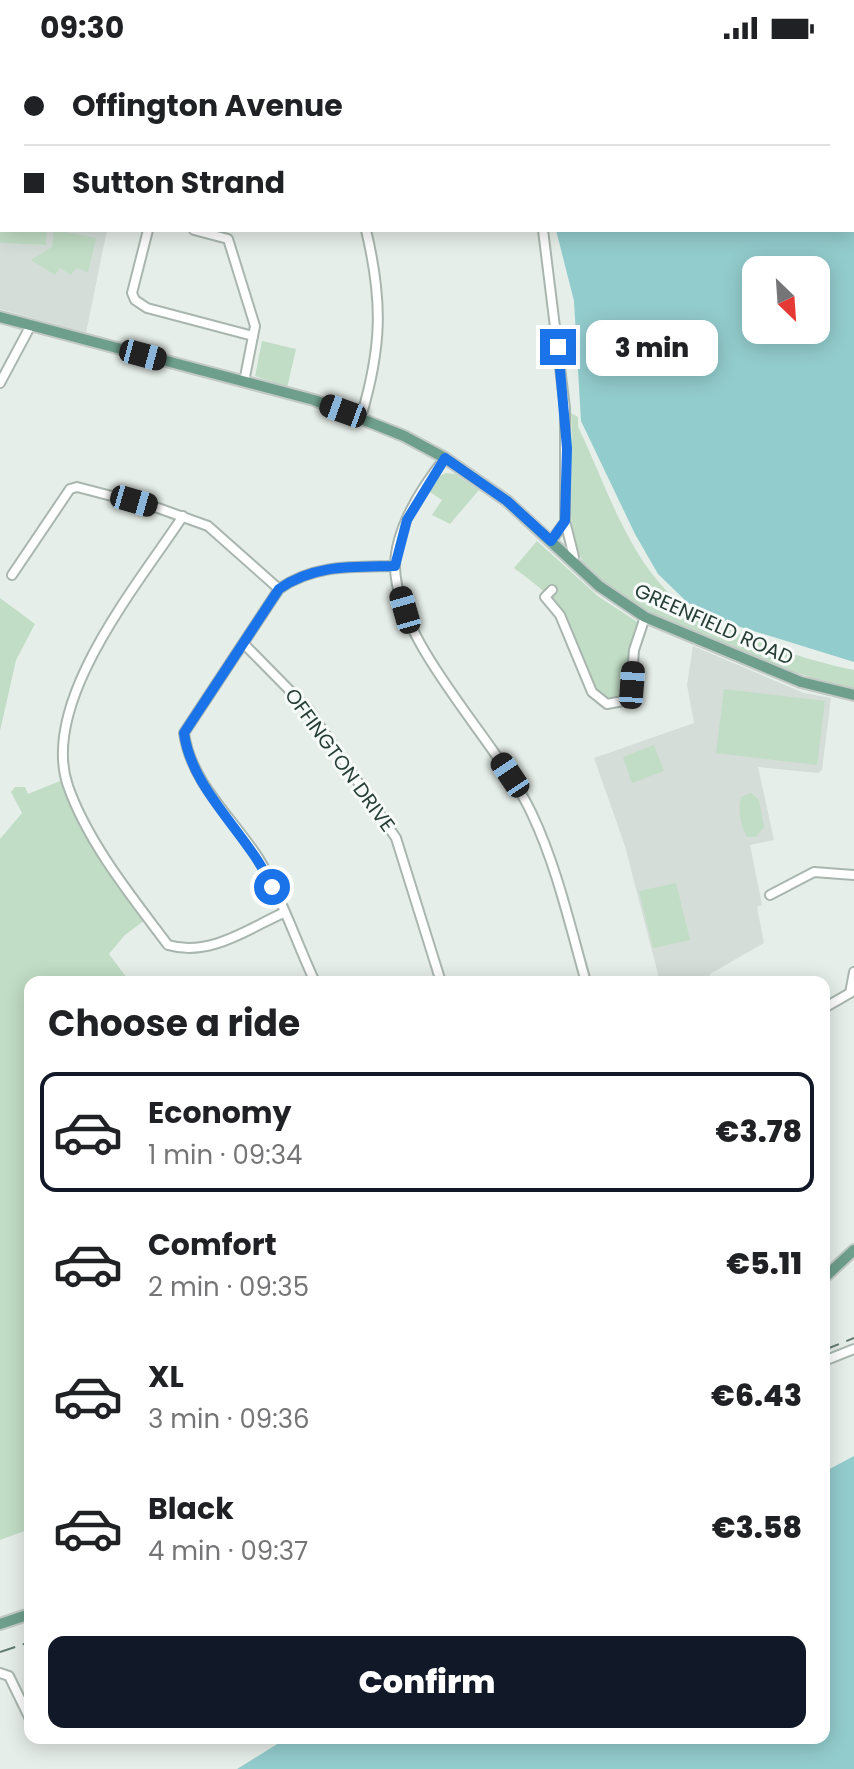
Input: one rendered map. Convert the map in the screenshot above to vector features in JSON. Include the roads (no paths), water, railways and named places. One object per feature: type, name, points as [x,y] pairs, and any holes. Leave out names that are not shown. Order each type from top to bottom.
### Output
[{"type":"main road","name":"GREENFIELD ROAD","points":[[0,317],[244,382],[361,417],[445,458],[507,501],[613,597],[645,617],[801,682],[854,695]]},
{"type":"main road","points":[[830,1272],[854,1250]]},
{"type":"main road","points":[[0,1624],[24,1616]]},
{"type":"street","points":[[147,232],[132,293],[135,300],[147,308],[253,336]]},
{"type":"street","points":[[202,232],[228,239],[255,326],[244,382]]},
{"type":"street","points":[[361,417],[373,378],[379,335],[366,232]]},
{"type":"street","points":[[543,232],[565,408],[565,521],[574,557],[572,561]]},
{"type":"street","points":[[0,383],[31,325]]},
{"type":"street","points":[[445,458],[407,520],[395,566],[405,610],[420,642],[532,814],[555,873],[584,976]]},
{"type":"street","points":[[12,575],[70,489],[77,487],[183,516],[208,526],[279,589]]},
{"type":"street","points":[[183,516],[91,658],[67,708],[62,745],[67,785],[92,835],[168,945],[184,949],[209,948],[283,913]]},
{"type":"street","points":[[551,541],[565,521]]},
{"type":"street","points":[[312,976],[260,861],[187,754],[184,733],[279,589],[297,576],[325,568],[395,566]]},
{"type":"street","points":[[552,590],[545,597],[566,627],[592,692],[607,704],[623,701],[631,690],[634,650],[645,617]]},
{"type":"street","name":"OFFINGTON DRIVE","points":[[244,644],[309,710],[396,838],[439,976]]},
{"type":"street","points":[[770,895],[814,872],[854,875]]},
{"type":"street","points":[[830,1005],[852,995],[854,972]]},
{"type":"street","points":[[830,1359],[854,1349]]},
{"type":"street","points":[[0,1673],[9,1676],[24,1707]]},
{"type":"water","points":[[557,232],[854,232],[854,662],[731,624],[688,603],[658,574],[635,534],[581,421],[574,301]]},
{"type":"water","points":[[854,1456],[854,1769],[237,1769],[277,1744],[830,1744],[830,1469]]},
{"type":"railway","points":[[830,1348],[854,1338]]},
{"type":"railway","points":[[0,1652],[24,1644]]}]
